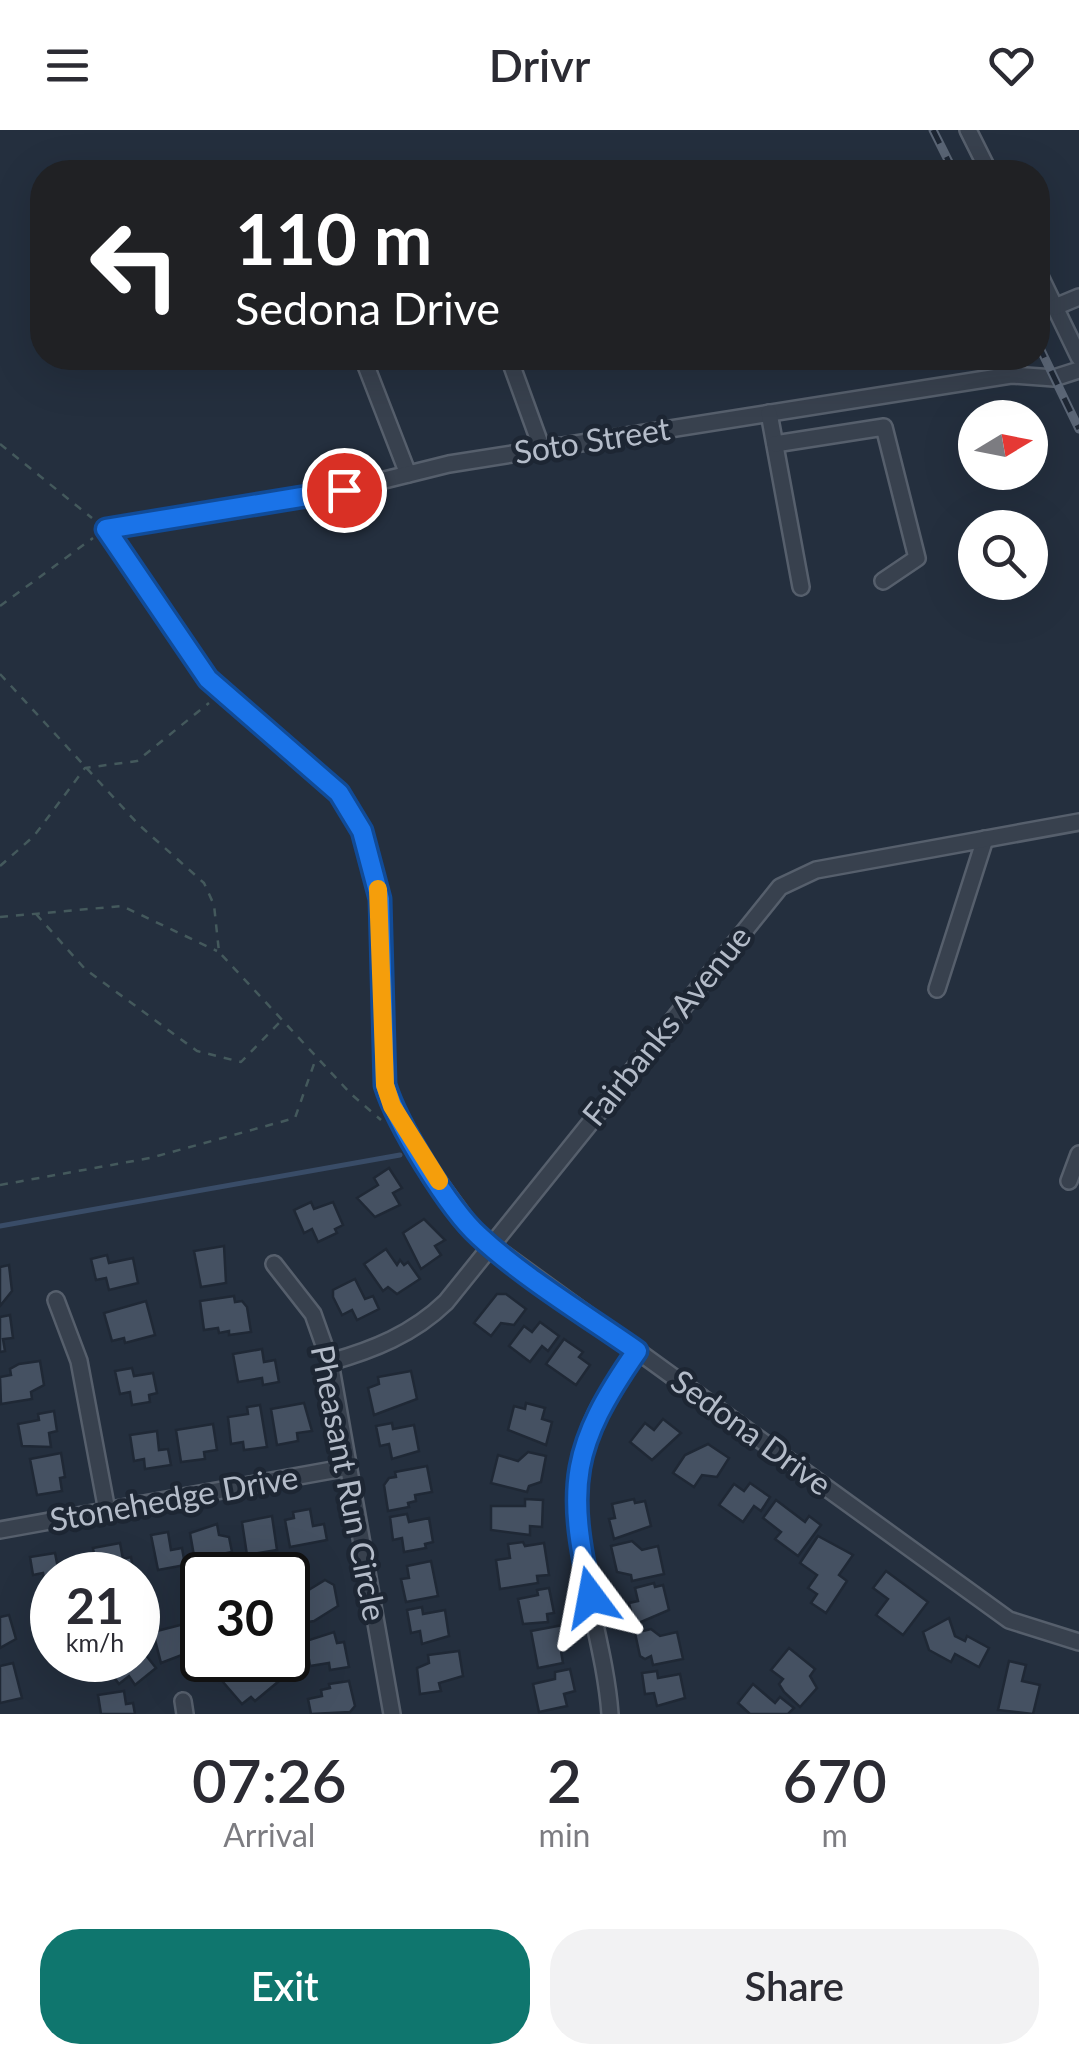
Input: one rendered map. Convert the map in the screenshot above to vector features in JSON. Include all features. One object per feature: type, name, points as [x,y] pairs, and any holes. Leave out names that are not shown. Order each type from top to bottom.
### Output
[{"type":"street","points":[[968,130],[983,160]]},
{"type":"street","points":[[1050,297],[1079,358]]},
{"type":"street","points":[[1055,307],[1079,297]]},
{"type":"street","points":[[368,370],[408,474]]},
{"type":"street","points":[[513,370],[542,449]]},
{"type":"street","name":"Soto Street","points":[[106,529],[344,490],[542,449],[1012,375],[1054,378],[1079,370]]},
{"type":"street","points":[[770,413],[801,587]]},
{"type":"street","points":[[775,444],[884,428],[917,558],[882,581]]},
{"type":"street","name":"Sedona Drive","points":[[106,529],[222,692],[339,793],[362,831],[380,899],[382,1050],[388,1096],[416,1148],[476,1234],[1009,1620],[1079,1642]]},
{"type":"street","name":"Fairbanks Avenue","points":[[330,1362],[380,1346],[427,1320],[780,887],[816,870],[1079,822]]},
{"type":"street","points":[[937,989],[984,839]]},
{"type":"street","points":[[1070,1181],[1079,1154]]},
{"type":"street","name":"Pheasant Run Circle","points":[[274,1264],[312,1314],[330,1362],[392,1714]]},
{"type":"street","points":[[56,1300],[78,1361],[107,1511]]},
{"type":"street","points":[[610,1714],[607,1667],[576,1526],[575,1494],[594,1418],[637,1351]]},
{"type":"street","name":"Stonehedge Drive","points":[[0,1530],[348,1468]]},
{"type":"path","points":[[0,444],[106,529],[0,606]]},
{"type":"path","points":[[0,674],[138,824],[204,883],[214,905],[218,952]]},
{"type":"path","points":[[0,866],[34,836],[85,768],[138,761],[222,692]]},
{"type":"path","points":[[0,918],[122,906],[218,952],[316,1058],[377,1118],[389,1124]]},
{"type":"path","points":[[36,914],[85,969],[197,1050],[241,1062],[282,1020]]},
{"type":"path","points":[[0,1185],[150,1158],[296,1118],[316,1058]]},
{"type":"building","points":[[389,1168],[402,1188],[393,1193],[400,1205],[375,1217],[357,1198],[378,1185],[374,1178]]},
{"type":"building","points":[[311,1202],[314,1209],[333,1202],[343,1225],[335,1229],[337,1233],[318,1242],[312,1229],[304,1233],[294,1210]]},
{"type":"building","points":[[424,1219],[445,1240],[435,1246],[441,1255],[421,1269],[403,1233]]},
{"type":"building","points":[[224,1246],[226,1283],[201,1287],[194,1251]]},
{"type":"building","points":[[386,1249],[397,1265],[400,1260],[404,1265],[408,1262],[420,1279],[397,1294],[388,1287],[383,1291],[364,1264]]},
{"type":"building","points":[[107,1255],[109,1263],[133,1258],[138,1283],[109,1290],[106,1278],[96,1280],[91,1259]]},
{"type":"building","points":[[9,1265],[12,1291],[0,1306],[0,1267]]},
{"type":"building","points":[[355,1279],[365,1299],[373,1296],[379,1309],[357,1320],[352,1310],[342,1315],[333,1297],[333,1290]]},
{"type":"building","points":[[497,1294],[506,1294],[526,1309],[514,1325],[501,1323],[491,1336],[474,1323]]},
{"type":"building","points":[[234,1296],[235,1302],[242,1301],[247,1307],[251,1332],[229,1335],[229,1331],[219,1333],[218,1328],[204,1330],[200,1301]]},
{"type":"building","points":[[146,1301],[155,1335],[125,1343],[124,1338],[112,1341],[104,1313]]},
{"type":"building","points":[[10,1315],[13,1338],[3,1339],[5,1351],[0,1352],[0,1317]]},
{"type":"building","points":[[540,1322],[559,1336],[548,1351],[542,1346],[530,1362],[509,1346],[524,1326],[532,1332]]},
{"type":"building","points":[[564,1339],[583,1352],[579,1357],[590,1365],[576,1385],[546,1364]]},
{"type":"building","points":[[262,1349],[264,1362],[275,1360],[279,1382],[263,1385],[262,1378],[238,1382],[233,1354]]},
{"type":"building","points":[[40,1361],[44,1385],[31,1392],[32,1399],[1,1404],[0,1377],[11,1375],[10,1369],[19,1364]]},
{"type":"building","points":[[132,1368],[134,1376],[153,1373],[157,1393],[149,1395],[150,1402],[132,1405],[130,1392],[120,1394],[115,1371]]},
{"type":"building","points":[[411,1371],[417,1399],[374,1415],[368,1388],[379,1384],[378,1377]]},
{"type":"building","points":[[304,1403],[312,1431],[297,1433],[298,1441],[277,1445],[271,1409]]},
{"type":"building","points":[[526,1403],[545,1408],[542,1419],[552,1422],[546,1445],[508,1430],[514,1406],[525,1409]]},
{"type":"building","points":[[260,1405],[267,1447],[244,1450],[243,1442],[231,1444],[228,1417],[248,1414],[247,1407]]},
{"type":"building","points":[[54,1411],[57,1431],[49,1433],[51,1447],[22,1446],[18,1424],[39,1420],[38,1414]]},
{"type":"building","points":[[663,1419],[681,1433],[652,1460],[630,1442],[645,1423],[654,1430]]},
{"type":"building","points":[[392,1423],[393,1429],[414,1425],[419,1451],[392,1459],[389,1444],[380,1446],[376,1426]]},
{"type":"building","points":[[213,1424],[217,1450],[204,1452],[205,1459],[181,1462],[176,1430]]},
{"type":"building","points":[[157,1431],[159,1450],[168,1449],[171,1465],[145,1469],[144,1459],[134,1461],[130,1435]]},
{"type":"building","points":[[708,1444],[729,1458],[717,1477],[702,1475],[694,1487],[673,1473],[685,1455]]},
{"type":"building","points":[[528,1452],[546,1456],[541,1482],[529,1486],[527,1492],[491,1483],[498,1455],[518,1461]]},
{"type":"building","points":[[61,1453],[65,1477],[60,1478],[62,1491],[37,1495],[30,1459]]},
{"type":"building","points":[[427,1466],[432,1492],[415,1495],[416,1501],[408,1503],[409,1507],[388,1511],[384,1485],[389,1478],[396,1477],[395,1472]]},
{"type":"building","points":[[750,1483],[770,1497],[761,1511],[754,1506],[743,1522],[719,1505],[734,1484],[744,1491]]},
{"type":"building","points":[[525,1499],[543,1500],[542,1527],[530,1526],[530,1535],[491,1530],[491,1506],[525,1506]]},
{"type":"building","points":[[634,1499],[635,1503],[645,1501],[651,1526],[614,1539],[609,1519],[615,1518],[612,1504]]},
{"type":"building","points":[[776,1500],[805,1522],[809,1516],[821,1525],[798,1556],[775,1539],[781,1532],[763,1518]]},
{"type":"building","points":[[310,1509],[313,1526],[324,1524],[327,1540],[290,1547],[285,1520],[294,1518],[293,1512]]},
{"type":"building","points":[[407,1514],[409,1522],[429,1518],[433,1542],[425,1544],[426,1548],[404,1552],[402,1538],[393,1540],[390,1517]]},
{"type":"building","points":[[272,1516],[277,1550],[247,1552],[242,1522]]},
{"type":"building","points":[[217,1524],[219,1535],[229,1537],[232,1552],[193,1552],[190,1533]]},
{"type":"building","points":[[168,1532],[171,1550],[182,1548],[180,1566],[160,1570],[160,1552],[154,1552],[151,1535]]},
{"type":"building","points":[[818,1536],[853,1555],[839,1575],[847,1581],[826,1613],[811,1603],[817,1594],[808,1588],[817,1575],[800,1563]]},
{"type":"building","points":[[632,1541],[642,1550],[658,1546],[664,1574],[632,1581],[631,1575],[617,1572],[611,1546]]},
{"type":"building","points":[[523,1542],[525,1546],[544,1543],[549,1575],[537,1576],[538,1583],[500,1589],[496,1560],[510,1558],[508,1544]]},
{"type":"building","points":[[120,1543],[122,1552],[94,1552],[93,1548]]},
{"type":"building","points":[[431,1561],[438,1596],[406,1602],[401,1579],[409,1578],[407,1566]]},
{"type":"building","points":[[886,1571],[928,1602],[903,1635],[876,1615],[888,1599],[873,1588]]},
{"type":"building","points":[[325,1580],[334,1585],[338,1606],[310,1622],[310,1589]]},
{"type":"building","points":[[654,1583],[655,1587],[663,1585],[669,1610],[634,1625],[629,1603],[638,1601],[635,1588]]},
{"type":"building","points":[[549,1588],[554,1613],[547,1614],[548,1622],[523,1624],[518,1599]]},
{"type":"building","points":[[422,1607],[423,1614],[445,1610],[449,1636],[422,1644],[420,1631],[411,1633],[407,1610]]},
{"type":"building","points":[[9,1615],[16,1639],[0,1648],[0,1617]]},
{"type":"building","points":[[949,1618],[955,1636],[965,1641],[967,1636],[989,1648],[979,1667],[955,1654],[951,1662],[929,1650],[923,1632]]},
{"type":"building","points":[[180,1625],[180,1656],[161,1663],[160,1659],[160,1630]]},
{"type":"building","points":[[563,1625],[568,1650],[561,1651],[563,1663],[538,1668],[531,1631]]},
{"type":"building","points":[[651,1629],[660,1636],[677,1632],[683,1659],[653,1665],[651,1656],[640,1656],[635,1633]]},
{"type":"building","points":[[334,1632],[337,1643],[344,1642],[349,1667],[330,1670],[329,1663],[310,1666],[310,1640]]},
{"type":"building","points":[[789,1648],[815,1669],[810,1676],[817,1688],[800,1707],[779,1684],[783,1679],[771,1670]]},
{"type":"building","points":[[459,1651],[463,1676],[439,1683],[441,1691],[420,1694],[417,1668],[429,1663],[428,1655]]},
{"type":"building","points":[[1009,1661],[1026,1665],[1022,1681],[1040,1685],[1033,1714],[998,1710]]},
{"type":"building","points":[[13,1663],[22,1698],[0,1703],[0,1666]]},
{"type":"building","points":[[570,1669],[575,1691],[564,1694],[567,1706],[539,1712],[533,1684],[555,1679],[555,1672]]},
{"type":"building","points":[[657,1671],[658,1678],[680,1674],[685,1698],[657,1706],[654,1693],[645,1694],[642,1673]]},
{"type":"building","points":[[349,1681],[355,1706],[350,1712],[311,1714],[308,1699],[322,1696],[321,1690],[330,1688],[329,1684]]},
{"type":"building","points":[[223,1682],[278,1682],[255,1701],[251,1697],[242,1704]]},
{"type":"building","points":[[753,1684],[775,1703],[780,1697],[794,1708],[788,1714],[750,1714],[738,1703]]},
{"type":"building","points":[[124,1691],[126,1704],[133,1703],[135,1714],[101,1714],[98,1695]]},
{"type":"waterway","points":[[0,1226],[400,1155]]},
{"type":"railway","points":[[933,130],[948,160]]},
{"type":"railway","points":[[1050,369],[1079,429]]},
{"type":"slow traffic","points":[[378,889],[385,1085],[392,1106],[439,1181]]},
{"type":"route","points":[[344,490],[106,529],[208,679],[339,793],[362,831],[374,864],[380,899],[385,1085],[416,1148],[476,1234],[637,1351],[594,1418],[582,1454],[575,1494],[576,1526],[591,1597]]}]
